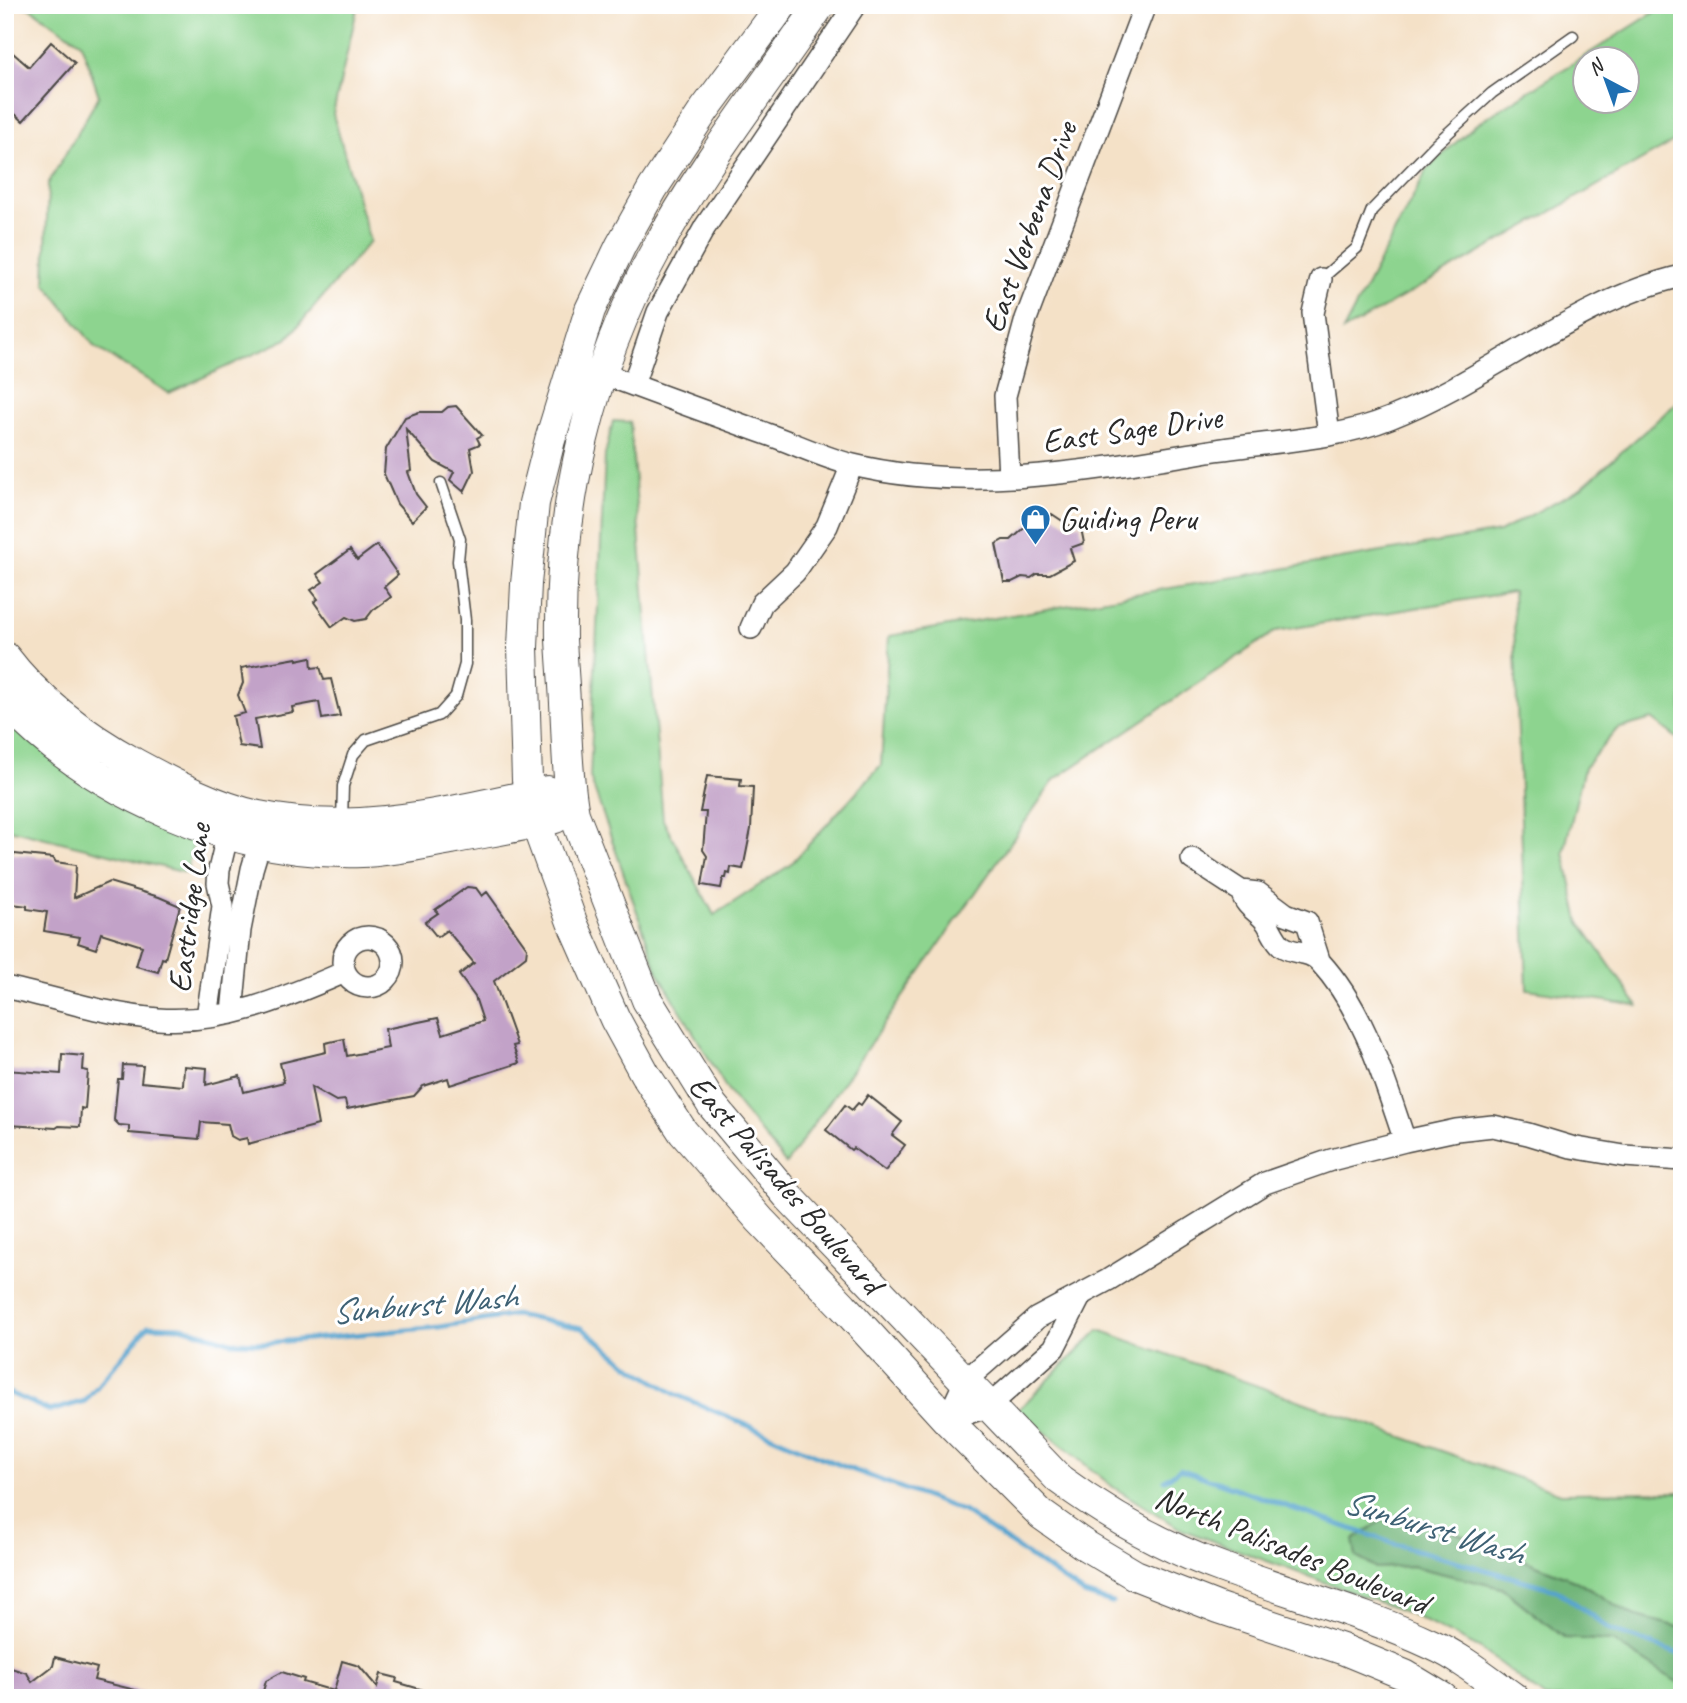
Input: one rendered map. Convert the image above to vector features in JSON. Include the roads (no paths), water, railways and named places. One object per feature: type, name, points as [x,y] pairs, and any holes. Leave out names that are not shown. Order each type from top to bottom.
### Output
[{"type":"street","name":"East Palisades Boulevard","points":[[782,5],[705,110],[653,188],[621,245],[590,310],[534,503],[523,647],[527,780],[533,809],[572,922],[615,1019],[645,1074],[684,1132],[760,1220],[947,1420]]},
{"type":"street","name":"East Palisades Boulevard","points":[[820,5],[688,193],[653,254],[618,328],[601,373],[583,435],[571,507],[564,581],[561,638],[571,800],[647,1000],[712,1105],[787,1195],[989,1406]]},
{"type":"street","points":[[632,385],[658,312],[705,227],[855,5]]},
{"type":"street","name":"East Verbena Drive","points":[[1009,477],[1005,396],[1026,319],[1145,5]]},
{"type":"street","name":"East Sage Drive","points":[[571,369],[601,373],[852,465],[949,478],[1009,477],[1130,464],[1329,435],[1388,420],[1444,395],[1613,298],[1650,283],[1682,276]]},
{"type":"street","points":[[1321,279],[1312,313],[1329,435]]},
{"type":"street","points":[[751,628],[762,603],[795,572],[827,526],[852,465]]},
{"type":"street","points":[[5,657],[18,674],[85,733],[231,820]]},
{"type":"street","points":[[5,701],[19,716],[77,763],[126,794],[264,829],[321,851],[363,852],[401,848],[571,800]]},
{"type":"street","points":[[264,829],[533,809]]},
{"type":"street","name":"Eastridge Lane","points":[[206,1017],[223,906],[218,883],[219,870],[231,820]]},
{"type":"street","name":"Eastridge Lane","points":[[232,1013],[240,930],[252,869],[264,829]]},
{"type":"street","points":[[1192,859],[1241,891],[1258,893],[1286,914],[1307,922],[1319,960]]},
{"type":"street","points":[[1241,891],[1244,902],[1265,920],[1280,944],[1285,948],[1309,953],[1319,960],[1345,993],[1374,1054],[1405,1141]]},
{"type":"street","points":[[5,987],[132,1016],[161,1019],[206,1017],[268,1004],[345,972]]},
{"type":"street","points":[[947,1420],[965,1381],[1037,1318],[1080,1297],[1265,1183],[1331,1160],[1405,1141],[1456,1130],[1493,1126],[1556,1144],[1597,1152],[1682,1160]]},
{"type":"street","points":[[947,1420],[989,1406],[1055,1348],[1080,1297]]},
{"type":"street","name":"North Palisades Boulevard","points":[[989,1406],[1059,1479],[1092,1503],[1154,1539],[1222,1568],[1375,1619],[1437,1647],[1514,1698]]},
{"type":"street","points":[[947,1420],[1042,1515],[1083,1544],[1135,1575],[1219,1608],[1342,1649],[1405,1675],[1443,1698]]},
{"type":"lane","points":[[1321,279],[1356,248],[1372,210],[1436,144],[1501,87],[1573,36]]},
{"type":"lane","points":[[342,824],[343,786],[354,755],[366,740],[439,715],[456,696],[466,664],[465,620],[458,562],[460,539],[440,483]]},
{"type":"waterway","name":"Sunburst Wash","points":[[5,1391],[50,1411],[85,1401],[148,1326],[182,1327],[231,1342],[265,1343],[439,1327],[515,1315],[582,1328],[630,1366],[675,1394],[832,1462],[963,1511],[1084,1594],[1112,1603]]},
{"type":"waterway","name":"Sunburst Wash","points":[[1165,1480],[1180,1469],[1395,1544],[1557,1590],[1611,1630],[1682,1655]]},
{"type":"place","name":"Guiding Peru","points":[[1036,546]]}]
